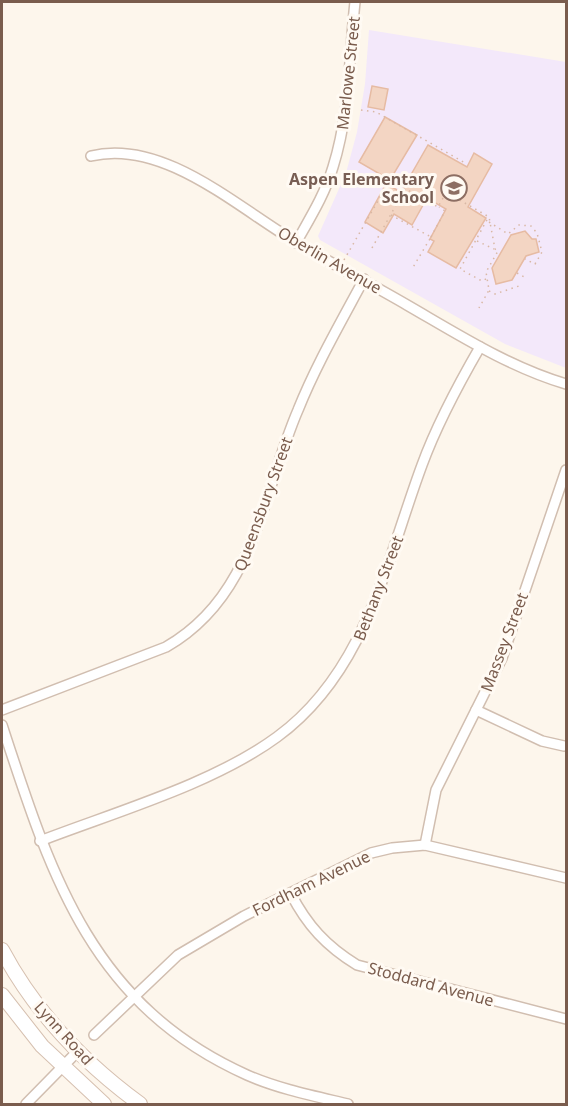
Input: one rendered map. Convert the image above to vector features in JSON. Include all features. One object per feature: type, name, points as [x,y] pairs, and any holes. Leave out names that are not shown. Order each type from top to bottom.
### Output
[{"type":"main road","name":"Lynn Road","points":[[2,950],[28,992],[77,1052],[140,1104]]},
{"type":"main road","name":"Lynn Road","points":[[2,995],[22,1022],[63,1067],[105,1104]]},
{"type":"street","name":"Marlowe Street","points":[[296,243],[320,200],[339,146],[350,79],[355,2]]},
{"type":"street","name":"Oberlin Avenue","points":[[92,156],[111,151],[137,155],[196,178],[296,243],[364,279],[480,347],[524,370],[567,384]]},
{"type":"street","name":"Queensbury Street","points":[[2,710],[166,647],[192,630],[216,606],[245,561],[298,409],[364,279]]},
{"type":"street","name":"Bethany Street","points":[[40,841],[233,765],[285,730],[326,689],[353,649],[367,622],[430,444],[480,347]]},
{"type":"street","name":"Massey Street","points":[[425,845],[436,790],[502,658],[567,470]]},
{"type":"street","points":[[476,710],[542,741],[564,746]]},
{"type":"street","points":[[2,726],[40,841],[83,930],[108,968],[133,995],[182,1036],[247,1074],[275,1085],[348,1104]]},
{"type":"street","name":"Fordham Avenue","points":[[94,1035],[133,995],[178,955],[244,916],[371,853],[392,848],[425,845],[567,878]]},
{"type":"street","name":"Stoddard Avenue","points":[[291,894],[320,937],[336,952],[357,965],[567,1019]]},
{"type":"street","points":[[26,1104],[77,1052]]},
{"type":"path","points":[[361,110],[376,112],[467,164]]},
{"type":"path","points":[[340,266],[390,180],[445,211],[412,269]]},
{"type":"path","points":[[448,183],[456,187]]},
{"type":"path","points":[[372,248],[406,189]]},
{"type":"path","points":[[438,207],[445,192],[489,217]]},
{"type":"path","points":[[391,215],[431,237]]},
{"type":"path","points":[[479,308],[489,290],[486,272],[498,251],[495,249],[489,217]]},
{"type":"path","points":[[487,279],[482,281],[460,269],[489,217]]},
{"type":"path","points":[[489,222],[508,234],[519,225],[531,226],[537,233],[542,252],[535,264],[525,259]]},
{"type":"path","points":[[476,240],[495,249]]},
{"type":"path","points":[[517,273],[526,278]]},
{"type":"path","points":[[489,290],[495,294],[522,285]]},
{"type":"shaded area","name":"Aspen Elementary School","points":[[369,30],[566,62],[566,368],[505,344],[320,240],[318,236],[346,173],[357,132],[365,84]]},
{"type":"building","points":[[372,86],[388,89],[384,110],[368,107]]},
{"type":"building","points":[[385,117],[417,135],[390,180],[359,162]]},
{"type":"building","points":[[428,145],[467,167],[474,153],[492,164],[468,207],[486,218],[456,268],[428,252],[434,241],[430,239],[446,209],[427,198],[412,225],[394,214],[383,233],[365,222],[386,184],[401,192]]},
{"type":"building","points":[[525,231],[532,239],[536,239],[539,252],[526,256],[512,280],[496,284],[492,268],[511,235]]},
{"type":"place","name":"Aspen Elementary School","points":[[454,188]]}]
